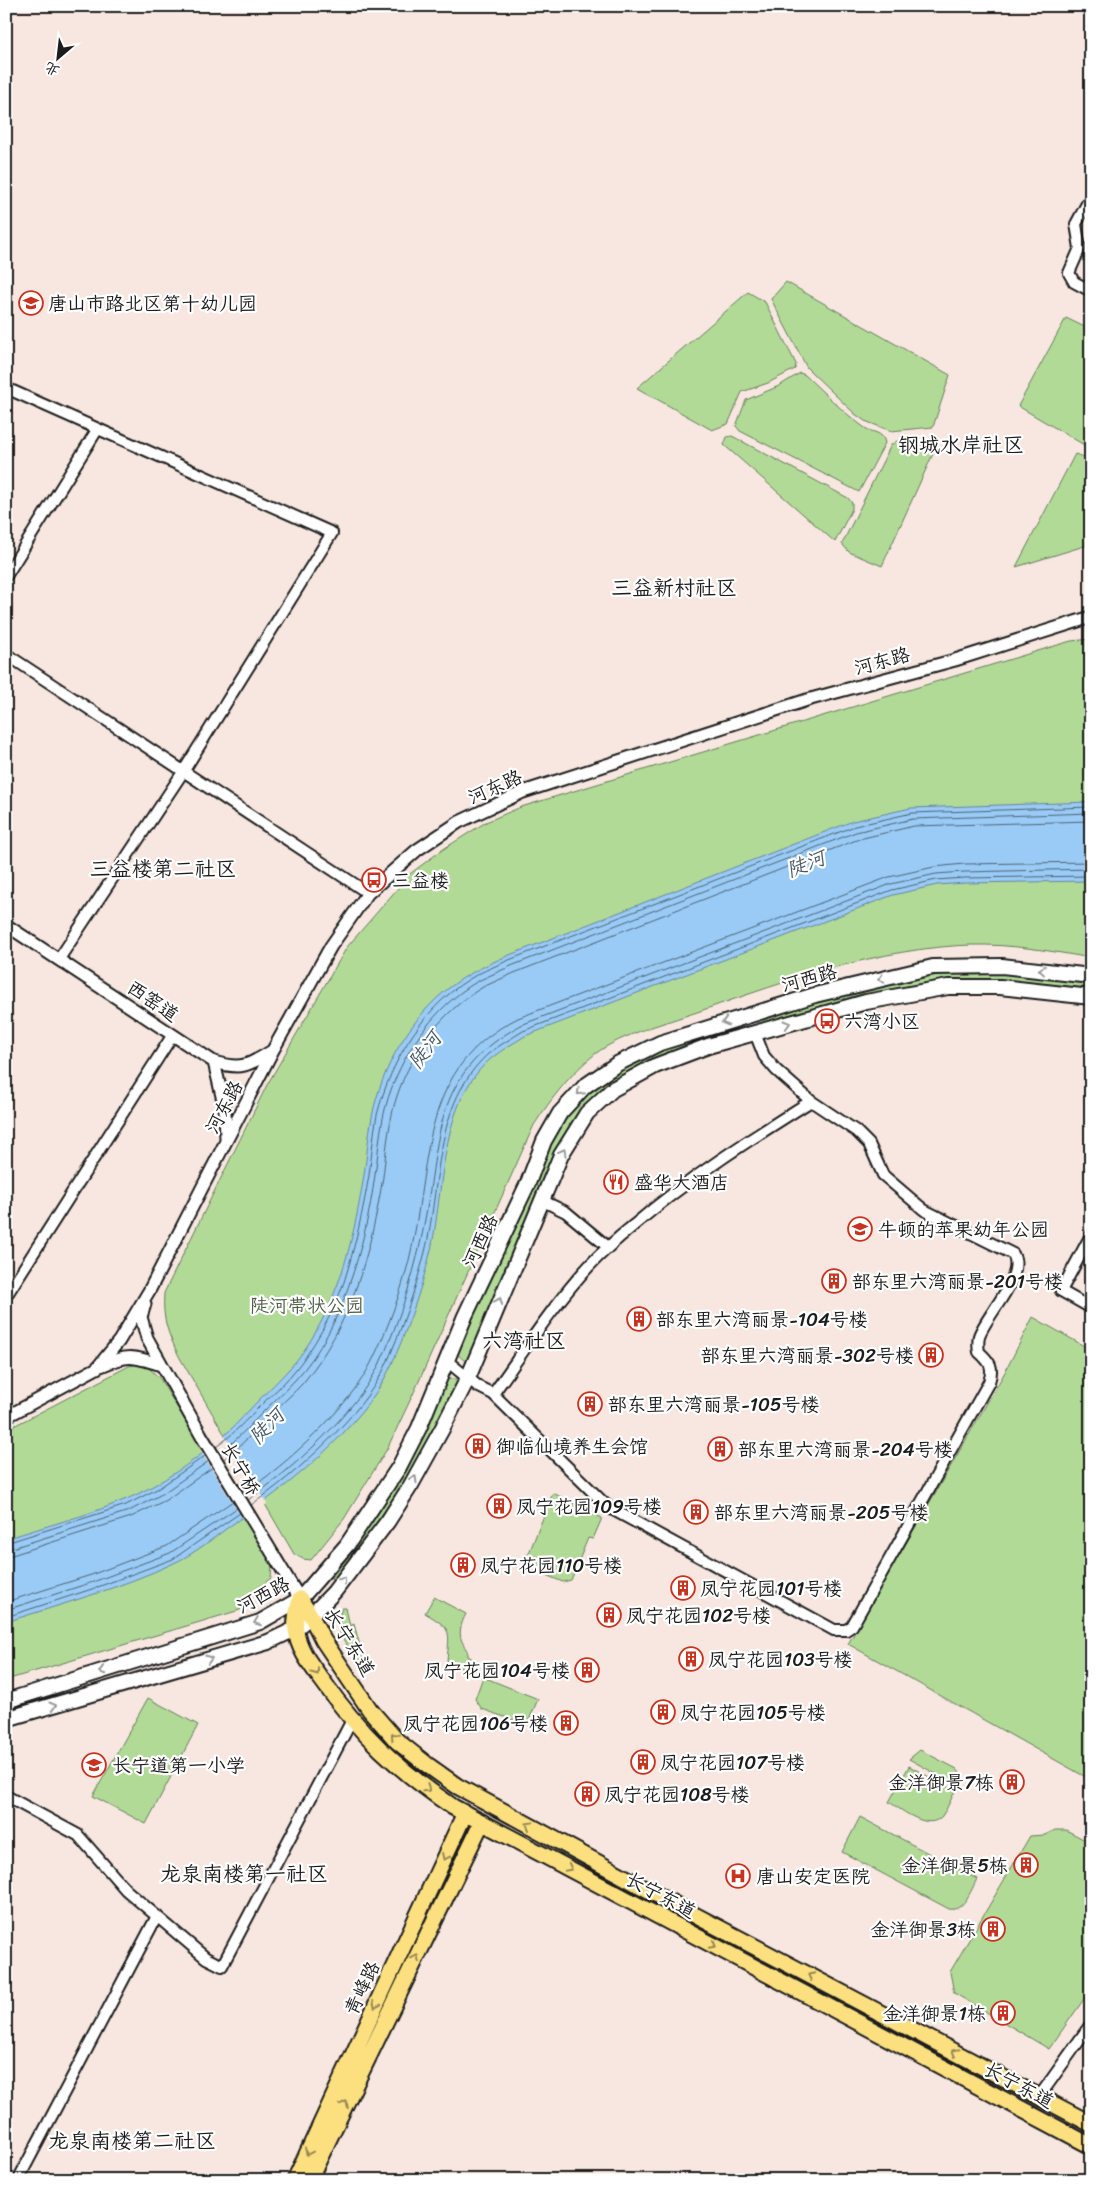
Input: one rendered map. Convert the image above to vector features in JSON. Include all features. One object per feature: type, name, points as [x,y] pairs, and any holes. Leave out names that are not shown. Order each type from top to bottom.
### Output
[{"type":"main road","name":"河西路","points":[[6,1701],[260,1622],[300,1599],[347,1545],[400,1467],[419,1428],[465,1316],[528,1183],[544,1141],[560,1113],[586,1086],[616,1064],[660,1042],[815,995],[933,968],[1002,966],[1091,976]]},
{"type":"main road","name":"河西路","points":[[6,1719],[268,1642],[295,1629],[311,1616],[334,1592],[388,1521],[442,1429],[468,1378],[561,1155],[587,1113],[613,1089],[654,1066],[708,1046],[866,1002],[948,987],[1000,987],[1091,997]]},
{"type":"main road","points":[[746,1016],[755,1033]]},
{"type":"main road","name":"长宁东道","points":[[300,1599],[323,1640],[370,1710],[397,1741],[457,1786],[687,1911],[1091,2124]]},
{"type":"main road","name":"长宁东道","points":[[300,1599],[295,1629],[303,1653],[352,1720],[373,1744],[415,1781],[465,1813],[1091,2146]]},
{"type":"main road","name":"青峰路","points":[[295,2180],[465,1813]]},
{"type":"main road","name":"青峰路","points":[[309,2180],[482,1822]]},
{"type":"street","points":[[1091,196],[1076,224],[1080,248],[1069,273],[1074,282],[1091,291]]},
{"type":"street","points":[[6,388],[332,533],[183,772],[58,960]]},
{"type":"street","points":[[6,576],[97,430]]},
{"type":"street","name":"河东路","points":[[6,1417],[97,1368],[119,1341],[149,1291],[273,1050],[331,946],[368,893],[417,850],[459,822],[522,792],[807,700],[955,660],[1091,617]]},
{"type":"street","points":[[6,654],[368,893]]},
{"type":"street","name":"西窑道","points":[[6,925],[214,1062]]},
{"type":"street","points":[[447,1361],[479,1387],[493,1394],[608,1507],[834,1630],[846,1630],[852,1626],[989,1382],[993,1371],[990,1362],[979,1352],[980,1334],[996,1309],[1016,1270],[1017,1261],[1013,1254],[924,1210],[883,1176],[870,1144],[856,1131],[811,1101],[764,1056],[755,1033]]},
{"type":"street","points":[[6,1296],[172,1036]]},
{"type":"street","points":[[214,1062],[233,1068],[247,1064],[273,1050]]},
{"type":"street","points":[[214,1062],[226,1108],[226,1140]]},
{"type":"street","points":[[493,1394],[550,1315],[588,1267],[608,1248],[664,1199],[696,1175],[724,1155],[811,1101]]},
{"type":"street","points":[[541,1200],[566,1212],[608,1248]]},
{"type":"street","points":[[1091,1235],[1061,1291],[1091,1308]]},
{"type":"street","name":"河东路","points":[[149,1291],[141,1317],[147,1338],[161,1365]]},
{"type":"street","points":[[97,1368],[120,1358],[133,1356],[161,1365]]},
{"type":"street","name":"长宁桥","points":[[161,1365],[251,1520]]},
{"type":"street","name":"长宁东道","points":[[251,1520],[300,1599]]},
{"type":"street","points":[[6,1796],[78,1834],[126,1890],[206,1958],[222,1966],[352,1720]]},
{"type":"street","points":[[18,2180],[156,1916]]},
{"type":"street","points":[[1039,2097],[1091,2024]]},
{"type":"green space","points":[[786,282],[950,375],[933,427],[891,431],[865,421],[855,414],[807,368],[771,299]]},
{"type":"green space","points":[[748,292],[765,302],[796,364],[795,369],[768,383],[742,392],[728,424],[712,430],[637,388]]},
{"type":"green space","points":[[1066,318],[1091,330],[1091,449],[1018,406]]},
{"type":"green space","points":[[800,373],[805,375],[857,422],[868,430],[880,434],[884,439],[885,443],[859,492],[740,431],[736,426],[746,400],[779,386]]},
{"type":"green space","points":[[732,436],[848,498],[852,503],[852,509],[835,542],[724,445],[727,437]]},
{"type":"green space","points":[[897,441],[937,445],[882,566],[849,552],[842,544],[891,445]]},
{"type":"green space","points":[[1075,454],[1091,461],[1091,544],[1016,567]]},
{"type":"green space","name":"陡河带状公园","points":[[1091,639],[1091,958],[1031,948],[986,945],[937,947],[902,952],[835,967],[801,977],[662,1023],[618,1040],[595,1054],[562,1087],[534,1125],[387,1449],[344,1519],[311,1560],[303,1559],[294,1554],[172,1342],[164,1311],[164,1293],[267,1085],[347,947],[411,873],[442,850],[486,822],[521,807],[1071,641]]},
{"type":"green space","points":[[964,972],[1015,972],[1091,982],[1091,989],[1005,980],[970,979],[929,982],[880,991],[760,1024],[756,1021],[757,1017],[908,979]]},
{"type":"green space","points":[[735,1025],[742,1026],[739,1030],[659,1056],[613,1080],[584,1107],[561,1139],[466,1362],[456,1353],[550,1144],[568,1117],[587,1095],[607,1078],[629,1064],[653,1053]]},
{"type":"green space","points":[[1033,1317],[1091,1350],[1091,1780],[848,1644],[1005,1372]]},
{"type":"green space","points":[[139,1364],[150,1369],[160,1379],[272,1564],[271,1578],[254,1591],[255,1595],[240,1610],[6,1680],[6,1430],[129,1366]]},
{"type":"green space","points":[[446,1379],[458,1379],[419,1457],[389,1505],[356,1552],[339,1576],[332,1580],[331,1578],[375,1515]]},
{"type":"green space","points":[[553,1493],[602,1518],[593,1539],[588,1538],[571,1580],[563,1582],[528,1568],[525,1563]]},
{"type":"green space","points":[[434,1597],[466,1614],[460,1633],[468,1656],[476,1664],[473,1673],[447,1662],[448,1632],[441,1623],[425,1613]]},
{"type":"green space","points":[[342,1608],[346,1608],[350,1626],[354,1624],[363,1657],[360,1665],[339,1633],[349,1626],[339,1628],[339,1616]]},
{"type":"green space","points":[[483,1677],[538,1699],[527,1725],[482,1709],[475,1699]]},
{"type":"green space","points":[[148,1698],[198,1725],[146,1824],[93,1796]]},
{"type":"green space","points":[[920,1750],[957,1769],[961,1777],[958,1786],[909,1759]]},
{"type":"green space","points":[[909,1766],[955,1791],[944,1813],[937,1820],[923,1821],[889,1802]]},
{"type":"green space","points":[[860,1817],[977,1879],[963,1904],[954,1909],[949,1909],[842,1852]]},
{"type":"green space","points":[[1055,1830],[1066,1830],[1091,1843],[1091,1989],[1049,2049],[954,1993],[950,1972],[1030,1836],[1045,1835]]},
{"type":"water","name":"陡河","points":[[1091,802],[1091,881],[937,885],[893,895],[525,1036],[493,1057],[475,1076],[462,1097],[453,1122],[446,1148],[430,1254],[401,1342],[377,1392],[343,1434],[301,1473],[258,1507],[206,1544],[174,1563],[91,1595],[6,1622],[6,1539],[110,1506],[165,1479],[192,1461],[228,1432],[298,1359],[330,1304],[345,1262],[356,1219],[369,1131],[382,1081],[399,1046],[410,1029],[435,1000],[449,988],[477,970],[507,956],[853,821],[911,808]]},
{"type":"pier","points":[[223,1433],[267,1504],[243,1520],[200,1450]]},
{"type":"place","name":"唐山市路北区第十幼儿园","points":[[31,303]]},
{"type":"place","name":"三益楼","points":[[374,880]]},
{"type":"place","name":"六湾小区","points":[[827,1021]]},
{"type":"place","name":"盛华大酒店","points":[[616,1182]]},
{"type":"place","name":"牛顿的苹果幼年公园","points":[[860,1229]]},
{"type":"place","name":"部东里六湾丽景-201号楼","points":[[834,1281]]},
{"type":"place","name":"部东里六湾丽景-104号楼","points":[[639,1319]]},
{"type":"place","name":"部东里六湾丽景-302号楼","points":[[931,1355]]},
{"type":"place","name":"部东里六湾丽景-105号楼","points":[[590,1404]]},
{"type":"place","name":"御临仙境养生会馆","points":[[478,1446]]},
{"type":"place","name":"部东里六湾丽景-204号楼","points":[[720,1449]]},
{"type":"place","name":"凤宁花园109号楼","points":[[499,1506]]},
{"type":"place","name":"部东里六湾丽景-205号楼","points":[[696,1512]]},
{"type":"place","name":"凤宁花园110号楼","points":[[463,1565]]},
{"type":"place","name":"凤宁花园101号楼","points":[[683,1588]]},
{"type":"place","name":"凤宁花园102号楼","points":[[609,1615]]},
{"type":"place","name":"凤宁花园103号楼","points":[[691,1659]]},
{"type":"place","name":"凤宁花园104号楼","points":[[587,1670]]},
{"type":"place","name":"凤宁花园105号楼","points":[[663,1712]]},
{"type":"place","name":"凤宁花园106号楼","points":[[566,1723]]},
{"type":"place","name":"凤宁花园107号楼","points":[[643,1762]]},
{"type":"place","name":"长宁道第一小学","points":[[94,1765]]},
{"type":"place","name":"金洋御景7栋","points":[[1012,1782]]},
{"type":"place","name":"凤宁花园108号楼","points":[[587,1794]]},
{"type":"place","name":"金洋御景5栋","points":[[1026,1865]]},
{"type":"place","name":"唐山安定医院","points":[[738,1876]]},
{"type":"place","name":"金洋御景3栋","points":[[993,1929]]},
{"type":"place","name":"金洋御景1栋","points":[[1003,2013]]},
{"type":"district","name":"钢城水岸社区","points":[[961,445]]},
{"type":"district","name":"三益新村社区","points":[[674,588]]},
{"type":"district","name":"三益楼第二社区","points":[[163,869]]},
{"type":"district","name":"六湾社区","points":[[524,1341]]},
{"type":"district","name":"龙泉南楼第一社区","points":[[244,1874]]},
{"type":"district","name":"龙泉南楼第二社区","points":[[132,2141]]}]
